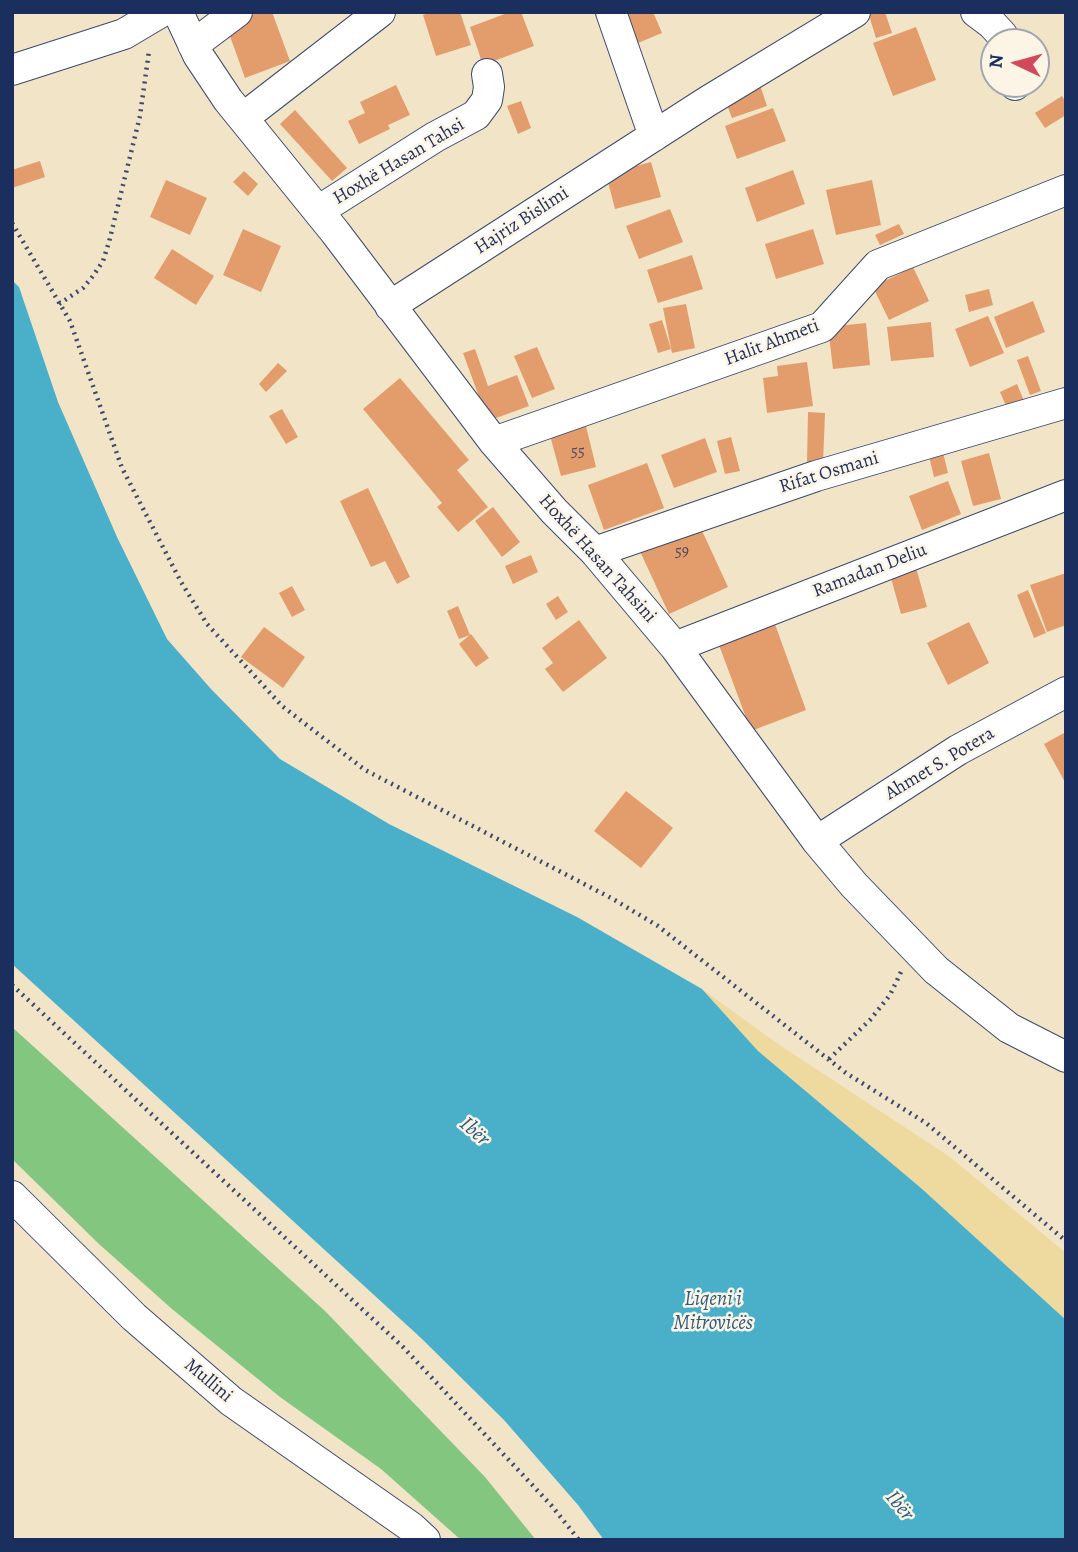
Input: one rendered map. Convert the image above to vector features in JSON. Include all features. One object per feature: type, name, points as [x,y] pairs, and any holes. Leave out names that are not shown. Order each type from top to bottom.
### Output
[{"type":"street","points":[[193,45],[237,12]]},
{"type":"street","points":[[243,118],[380,12]]},
{"type":"street","points":[[611,12],[654,136]]},
{"type":"street","name":"Hajriz Bislimi","points":[[390,306],[654,136],[855,12]]},
{"type":"street","points":[[976,12],[996,28]]},
{"type":"street","points":[[12,70],[124,34],[163,14]]},
{"type":"street","name":"Hoxhë Hasan Tahsini","points":[[163,14],[193,45],[219,87],[318,211],[494,442],[554,511],[595,552],[675,647],[817,841],[854,886],[936,970],[1009,1028],[1066,1057]]},
{"type":"street","name":"Hoxhë Hasan Tahsi","points":[[318,211],[435,138],[476,116],[487,100],[489,86],[486,74]]},
{"type":"street","name":"Halit Ahmeti","points":[[494,442],[822,327],[878,265],[1066,190]]},
{"type":"street","name":"Rifat Osmani","points":[[595,552],[816,476],[1066,403]]},
{"type":"street","name":"Ramadan Deliu","points":[[675,647],[1066,495]]},
{"type":"street","name":"Ahmet S. Potera","points":[[817,841],[958,750],[1066,692]]},
{"type":"street","name":"Mullini","points":[[12,1196],[134,1317],[231,1401],[411,1527],[425,1540]]},
{"type":"path","points":[[59,303],[83,288],[103,261],[163,14]]},
{"type":"path","points":[[12,223],[70,321],[122,468],[181,582],[207,624],[282,706],[365,771],[613,899],[657,926],[846,1073],[926,1123],[1066,1241]]},
{"type":"path","points":[[829,1059],[870,1020],[890,995],[904,967],[911,944]]},
{"type":"path","points":[[12,985],[403,1347],[551,1505],[579,1540]]},
{"type":"green space","points":[[12,1027],[325,1311],[485,1477],[536,1540],[461,1540],[381,1469],[280,1397],[172,1309],[99,1244],[12,1159]]},
{"type":"sand","points":[[702,989],[778,1044],[950,1157],[1066,1253],[1066,1320],[921,1188],[758,1051]]},
{"type":"water","name":"Liqeni i Mitrovicës","points":[[12,280],[19,287],[58,402],[117,537],[167,639],[211,689],[280,759],[389,824],[577,917],[702,989],[758,1051],[921,1188],[1066,1320],[1066,1540],[604,1540],[578,1505],[504,1420],[421,1338],[12,964]]},
{"type":"building","points":[[259,12],[272,12],[290,61],[245,78],[226,25]]},
{"type":"building","points":[[431,12],[460,12],[471,45],[436,56],[423,15]]},
{"type":"building","points":[[510,12],[521,12],[534,46],[483,65],[470,27]]},
{"type":"building","points":[[619,12],[653,12],[662,33],[633,45]]},
{"type":"building","points":[[868,12],[885,12],[892,33],[876,38]]},
{"type":"building","points":[[916,27],[936,80],[893,96],[873,43]]},
{"type":"building","points":[[396,85],[410,115],[388,125],[390,129],[359,144],[348,121],[365,113],[360,102]]},
{"type":"building","points":[[760,85],[767,106],[732,118],[724,97]]},
{"type":"building","points":[[1062,96],[1066,102],[1066,115],[1045,128],[1035,113]]},
{"type":"building","points":[[521,101],[531,128],[518,134],[507,106]]},
{"type":"building","points":[[773,108],[786,141],[737,159],[725,126]]},
{"type":"building","points":[[295,110],[347,168],[332,181],[280,124]]},
{"type":"building","points":[[40,161],[45,177],[12,188],[12,170]]},
{"type":"building","points":[[651,162],[661,197],[615,209],[606,174]]},
{"type":"building","points":[[793,170],[805,204],[757,222],[745,188]]},
{"type":"building","points":[[244,171],[258,184],[248,196],[233,182]]},
{"type":"building","points":[[166,180],[207,198],[190,235],[150,217]]},
{"type":"building","points":[[872,180],[881,225],[836,235],[826,190]]},
{"type":"building","points":[[670,209],[683,242],[639,259],[626,226]]},
{"type":"building","points":[[899,224],[904,234],[880,245],[875,235]]},
{"type":"building","points":[[243,229],[281,246],[261,292],[223,275]]},
{"type":"building","points":[[813,229],[824,264],[776,279],[765,244]]},
{"type":"building","points":[[172,249],[214,276],[196,305],[154,278]]},
{"type":"building","points":[[692,255],[703,289],[658,303],[647,270]]},
{"type":"building","points":[[913,267],[929,301],[889,320],[873,287]]},
{"type":"building","points":[[989,289],[993,305],[969,312],[965,295]]},
{"type":"building","points":[[1033,301],[1045,332],[1006,348],[994,317]]},
{"type":"building","points":[[686,304],[695,348],[672,353],[663,308]]},
{"type":"building","points":[[988,316],[1004,353],[970,367],[955,329]]},
{"type":"building","points":[[662,320],[671,349],[658,353],[649,324]]},
{"type":"building","points":[[931,322],[934,357],[891,361],[887,327]]},
{"type":"building","points":[[866,323],[870,365],[833,369],[828,327]]},
{"type":"building","points":[[537,347],[555,389],[532,398],[514,356]]},
{"type":"building","points":[[475,349],[488,386],[517,375],[529,406],[488,421],[463,353]]},
{"type":"building","points":[[1028,356],[1041,391],[1030,395],[1017,360]]},
{"type":"building","points":[[807,362],[813,406],[767,413],[763,378],[778,376],[777,366]]},
{"type":"building","points":[[278,363],[287,371],[266,392],[259,384]]},
{"type":"building","points":[[400,378],[469,460],[457,470],[488,507],[458,532],[437,507],[442,503],[363,409]]},
{"type":"building","points":[[1017,384],[1024,401],[1007,408],[1000,392]]},
{"type":"building","points":[[282,409],[298,437],[286,444],[269,416]]},
{"type":"building","points":[[808,412],[825,413],[823,463],[807,463]]},
{"type":"building","points":[[584,418],[596,467],[561,476],[548,428]]},
{"type":"building","points":[[731,437],[740,471],[725,474],[717,441]]},
{"type":"building","points":[[705,438],[717,472],[674,488],[661,455]]},
{"type":"building","points":[[941,444],[948,473],[934,477],[927,448]]},
{"type":"building","points":[[989,453],[1001,499],[973,506],[961,461]]},
{"type":"building","points":[[647,463],[664,508],[604,530],[588,485]]},
{"type":"building","points":[[948,481],[961,514],[922,530],[909,496]]},
{"type":"building","points":[[368,488],[410,577],[397,584],[385,561],[371,567],[340,501]]},
{"type":"building","points":[[493,507],[520,542],[502,557],[475,521]]},
{"type":"building","points":[[697,520],[728,587],[669,614],[638,547]]},
{"type":"building","points":[[531,555],[538,572],[513,584],[505,566]]},
{"type":"building","points":[[915,564],[927,607],[901,614],[889,571]]},
{"type":"building","points":[[1066,573],[1066,625],[1047,632],[1030,585]]},
{"type":"building","points":[[292,586],[305,610],[292,617],[279,593]]},
{"type":"building","points":[[1028,590],[1046,633],[1034,638],[1017,595]]},
{"type":"building","points":[[558,596],[568,612],[556,620],[546,604]]},
{"type":"building","points":[[458,606],[470,635],[459,639],[447,611]]},
{"type":"building","points":[[772,616],[806,710],[751,731],[716,637]]},
{"type":"building","points":[[579,620],[607,658],[563,692],[545,669],[553,663],[542,648]]},
{"type":"building","points":[[969,622],[989,663],[948,685],[927,643]]},
{"type":"building","points":[[264,627],[305,657],[283,688],[241,657]]},
{"type":"building","points":[[471,634],[489,658],[476,667],[459,644]]},
{"type":"building","points":[[1066,732],[1066,784],[1044,744]]},
{"type":"building","points":[[626,791],[673,828],[641,868],[594,831]]},
{"type":"water label","name":"Ibër","points":[[474,1132]]},
{"type":"water label","name":"Ibër","points":[[899,1506]]}]
